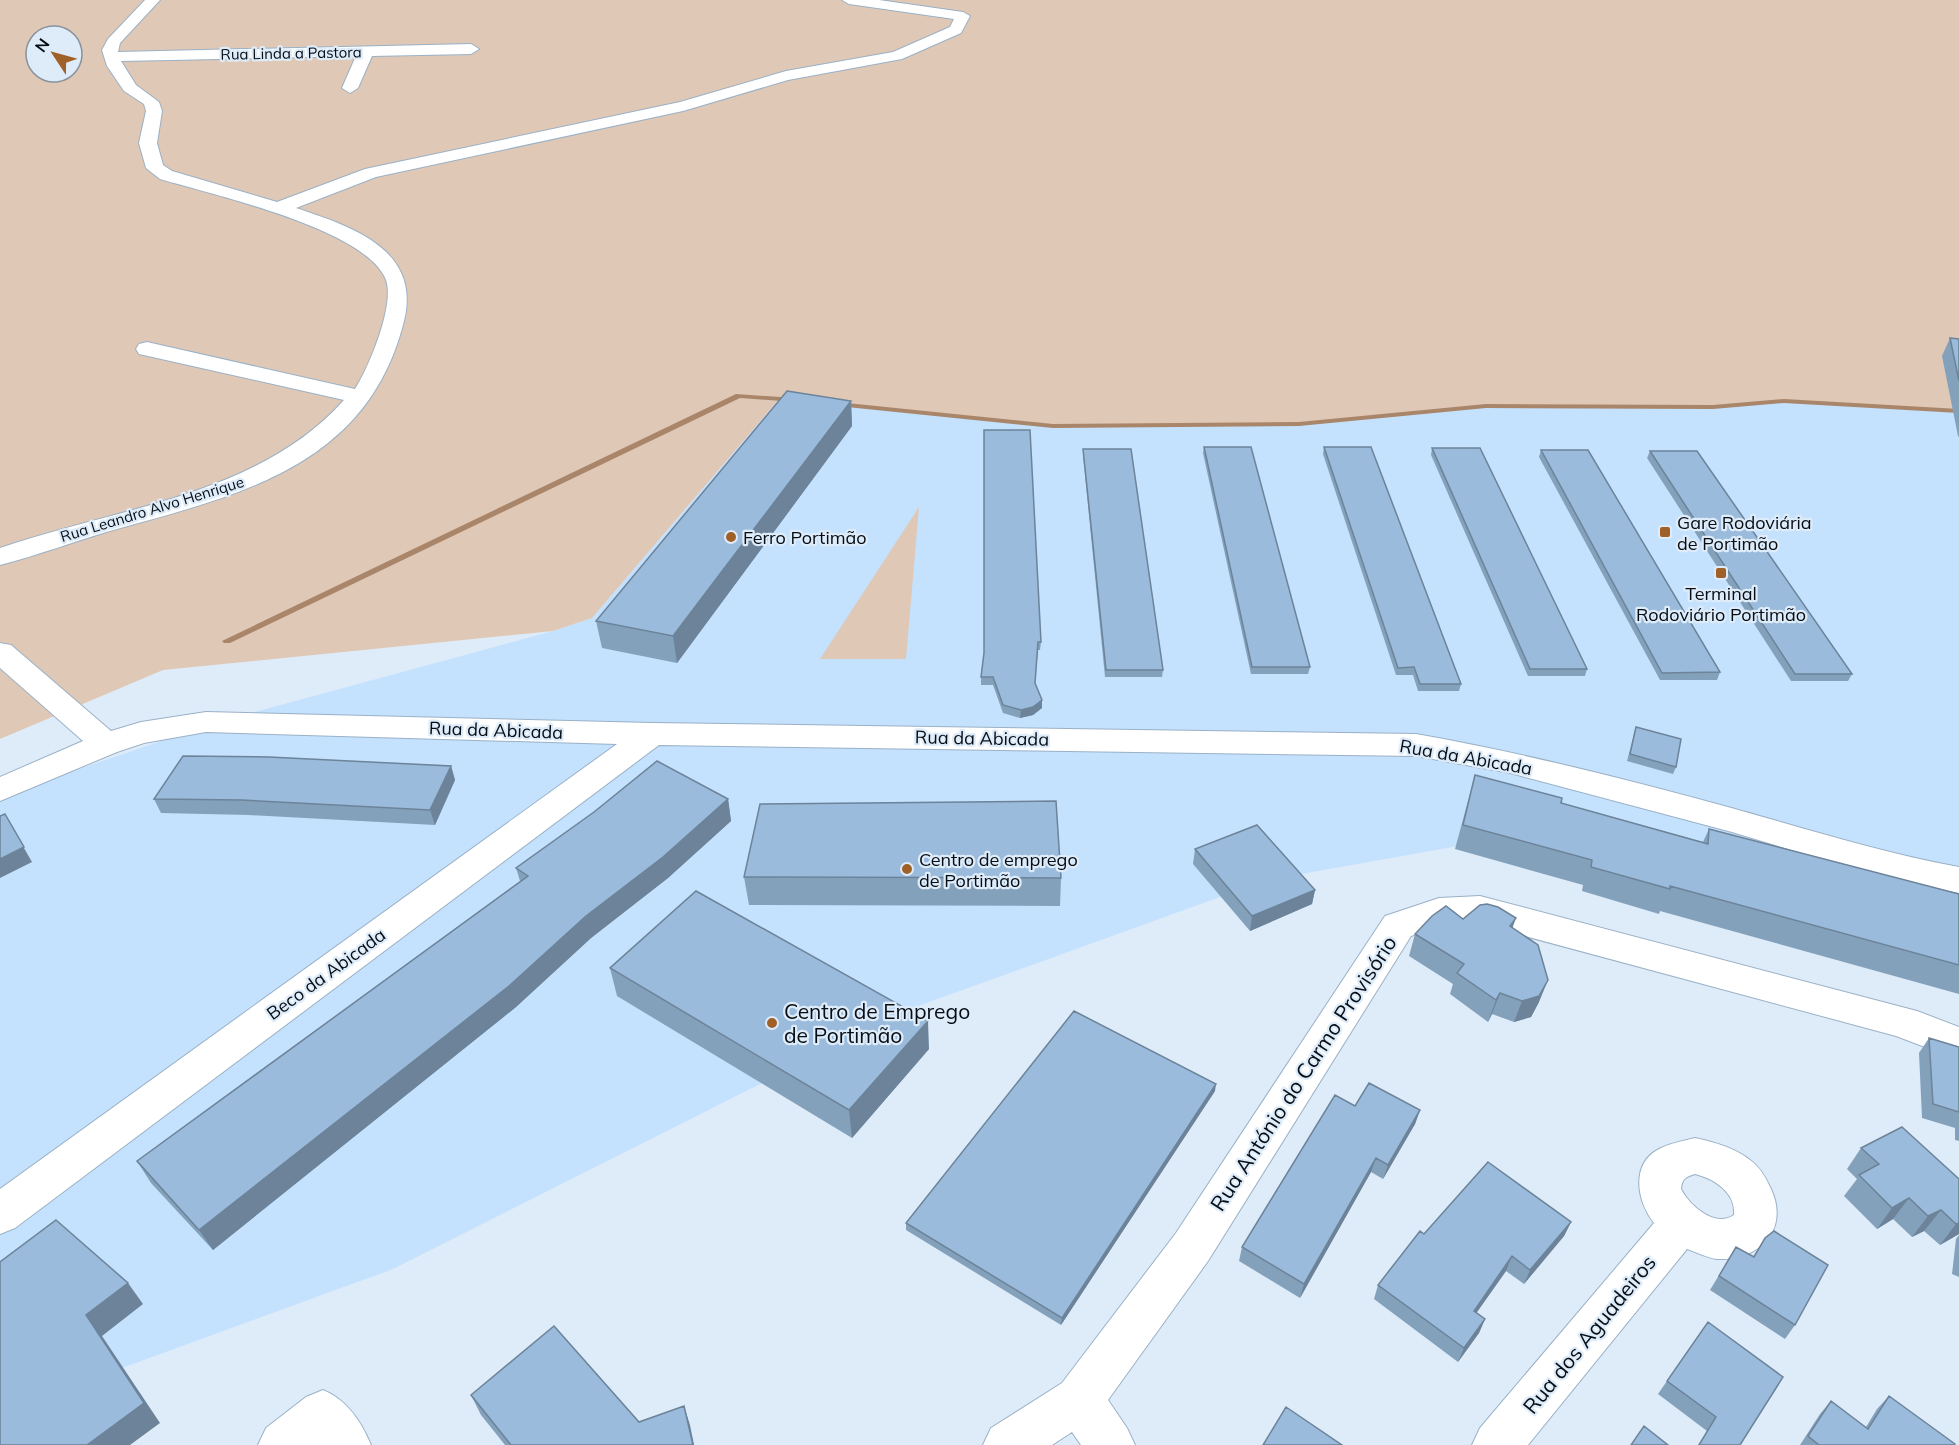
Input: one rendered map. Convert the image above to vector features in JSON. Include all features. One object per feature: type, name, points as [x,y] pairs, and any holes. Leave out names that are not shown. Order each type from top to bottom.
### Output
[{"type":"street","points":[[111,57],[113,42],[153,0]]},
{"type":"street","points":[[276,209],[372,173],[683,106],[786,76],[897,56],[956,30],[963,16],[849,0]]},
{"type":"street","name":"Rua Linda a Pastora","points":[[111,57],[471,49]]},
{"type":"street","points":[[350,88],[366,51]]},
{"type":"street","name":"Rua Leandro Alvo Henrique","points":[[0,557],[244,481],[302,453],[336,425],[361,398],[384,361],[397,308],[396,280],[378,256],[353,237],[276,209],[159,172],[155,168],[148,143],[148,132],[154,111],[151,102],[130,88],[111,57]]},
{"type":"street","points":[[147,349],[361,398]]},
{"type":"street","points":[[0,652],[106,744]]},
{"type":"street","name":"Rua da Abicada","points":[[0,790],[106,744],[141,733],[206,722],[652,734],[1416,745],[1522,765],[1735,821],[1894,868],[1959,880]]},
{"type":"street","name":"Beco da Abicada","points":[[0,1214],[652,734]]},
{"type":"street","points":[[1894,868],[1959,889]]},
{"type":"street","name":"Rua António do Carmo Provisório","points":[[1079,1400],[1192,1247],[1320,1044],[1398,926],[1439,912],[1480,910],[1903,1022],[1959,1044]]},
{"type":"street","name":"Rua dos Aguadeiros","points":[[1497,1445],[1681,1223]]},
{"type":"street","points":[[1008,1445],[1079,1400],[1110,1445]]},
{"type":"street","points":[[283,1445],[323,1414],[346,1445]]},
{"type":"shaded area","points":[[0,0],[1959,0],[1959,411],[1784,401],[1713,407],[1486,406],[1299,424],[1053,426],[780,398],[592,618],[553,631],[163,670],[0,739]]},
{"type":"shaded area","points":[[780,398],[1053,426],[1486,406],[1713,407],[1784,401],[1959,411],[1959,984],[1604,820],[1267,880],[907,1010],[393,1269],[37,1399],[0,1392],[0,796],[211,724],[553,631],[592,618]]},
{"type":"shaded area","points":[[919,507],[906,659],[820,659]]},
{"type":"building","points":[[1950,338],[1959,339],[1959,381]]},
{"type":"building","name":"Ferro Portimão","points":[[787,391],[851,401],[673,636],[596,621]]},
{"type":"building","points":[[984,430],[1030,430],[1041,642],[1038,642],[1035,683],[1042,700],[1033,707],[1021,710],[1003,705],[993,677],[981,677],[984,653]]},
{"type":"building","points":[[1204,447],[1251,447],[1310,667],[1252,667]]},
{"type":"building","points":[[1324,447],[1371,447],[1461,684],[1420,684],[1414,667],[1398,668]]},
{"type":"building","points":[[1432,448],[1480,448],[1587,669],[1530,669]]},
{"type":"building","points":[[1083,449],[1131,449],[1163,670],[1106,670]]},
{"type":"building","points":[[1541,450],[1588,450],[1720,672],[1662,673]]},
{"type":"building","points":[[1650,451],[1697,451],[1852,674],[1795,674]]},
{"type":"building","points":[[1636,727],[1681,739],[1676,767],[1630,754]]},
{"type":"building","points":[[183,756],[269,757],[451,766],[430,810],[242,800],[154,799]]},
{"type":"building","points":[[657,761],[728,799],[663,857],[586,916],[509,986],[199,1230],[137,1161],[528,876],[516,868],[594,812]]},
{"type":"building","points":[[1475,775],[1562,798],[1561,803],[1708,844],[1709,829],[1959,894],[1959,965],[1670,886],[1670,889],[1591,867],[1592,860],[1463,825]]},
{"type":"building","name":"Centro de emprego de Portimão","points":[[1056,801],[1061,878],[744,877],[760,804]]},
{"type":"building","points":[[5,814],[24,847],[0,859],[0,816]]},
{"type":"building","points":[[1257,825],[1315,890],[1252,916],[1195,849]]},
{"type":"building","name":"Centro de Emprego de Portimão","points":[[696,891],[928,1021],[849,1110],[610,968]]},
{"type":"building","points":[[1480,905],[1498,907],[1516,918],[1510,926],[1538,945],[1548,980],[1539,996],[1522,1001],[1500,993],[1496,1000],[1457,973],[1464,964],[1415,934],[1432,916],[1446,906],[1463,919]]},
{"type":"building","points":[[1074,1011],[1216,1084],[1062,1318],[906,1223]]},
{"type":"building","points":[[1929,1038],[1959,1047],[1959,1112],[1933,1104]]},
{"type":"building","points":[[1369,1083],[1420,1110],[1388,1165],[1376,1158],[1304,1284],[1242,1247],[1335,1095],[1355,1106]]},
{"type":"building","points":[[1902,1127],[1959,1179],[1959,1223],[1956,1224],[1941,1210],[1928,1216],[1909,1198],[1892,1208],[1859,1175],[1879,1164],[1861,1148]]},
{"type":"building","points":[[1488,1162],[1571,1222],[1530,1270],[1512,1256],[1474,1311],[1485,1319],[1464,1348],[1378,1285],[1420,1231],[1424,1234]]},
{"type":"building","points":[[56,1220],[128,1283],[86,1315],[144,1403],[87,1445],[0,1445],[0,1262]]},
{"type":"building","points":[[1774,1231],[1828,1265],[1795,1325],[1719,1276],[1736,1247],[1754,1257],[1765,1238]]},
{"type":"building","points":[[1708,1322],[1783,1377],[1740,1445],[1699,1445],[1716,1417],[1667,1381]]},
{"type":"building","points":[[554,1326],[639,1422],[684,1406],[693,1445],[511,1445],[471,1395]]},
{"type":"building","points":[[1889,1396],[1955,1444],[1819,1445],[1808,1436],[1831,1401],[1868,1429]]},
{"type":"building","points":[[1286,1407],[1342,1445],[1263,1445]]},
{"type":"building","points":[[1644,1426],[1668,1445],[1631,1445]]},
{"type":"waterway","points":[[227,641],[739,396],[795,400]]},
{"type":"waterway","points":[[837,404],[1053,426],[1299,424],[1486,406],[1713,407],[1784,401],[1959,411]]},
{"type":"place","name":"Gare Rodoviária de Portimão","points":[[1665,532]]},
{"type":"place","name":"Ferro Portimão","points":[[731,537]]},
{"type":"place","name":"Terminal Rodoviário Portimão","points":[[1721,573]]},
{"type":"place","name":"Centro de emprego de Portimão","points":[[907,869]]},
{"type":"place","name":"Centro de Emprego de Portimão","points":[[772,1023]]}]
